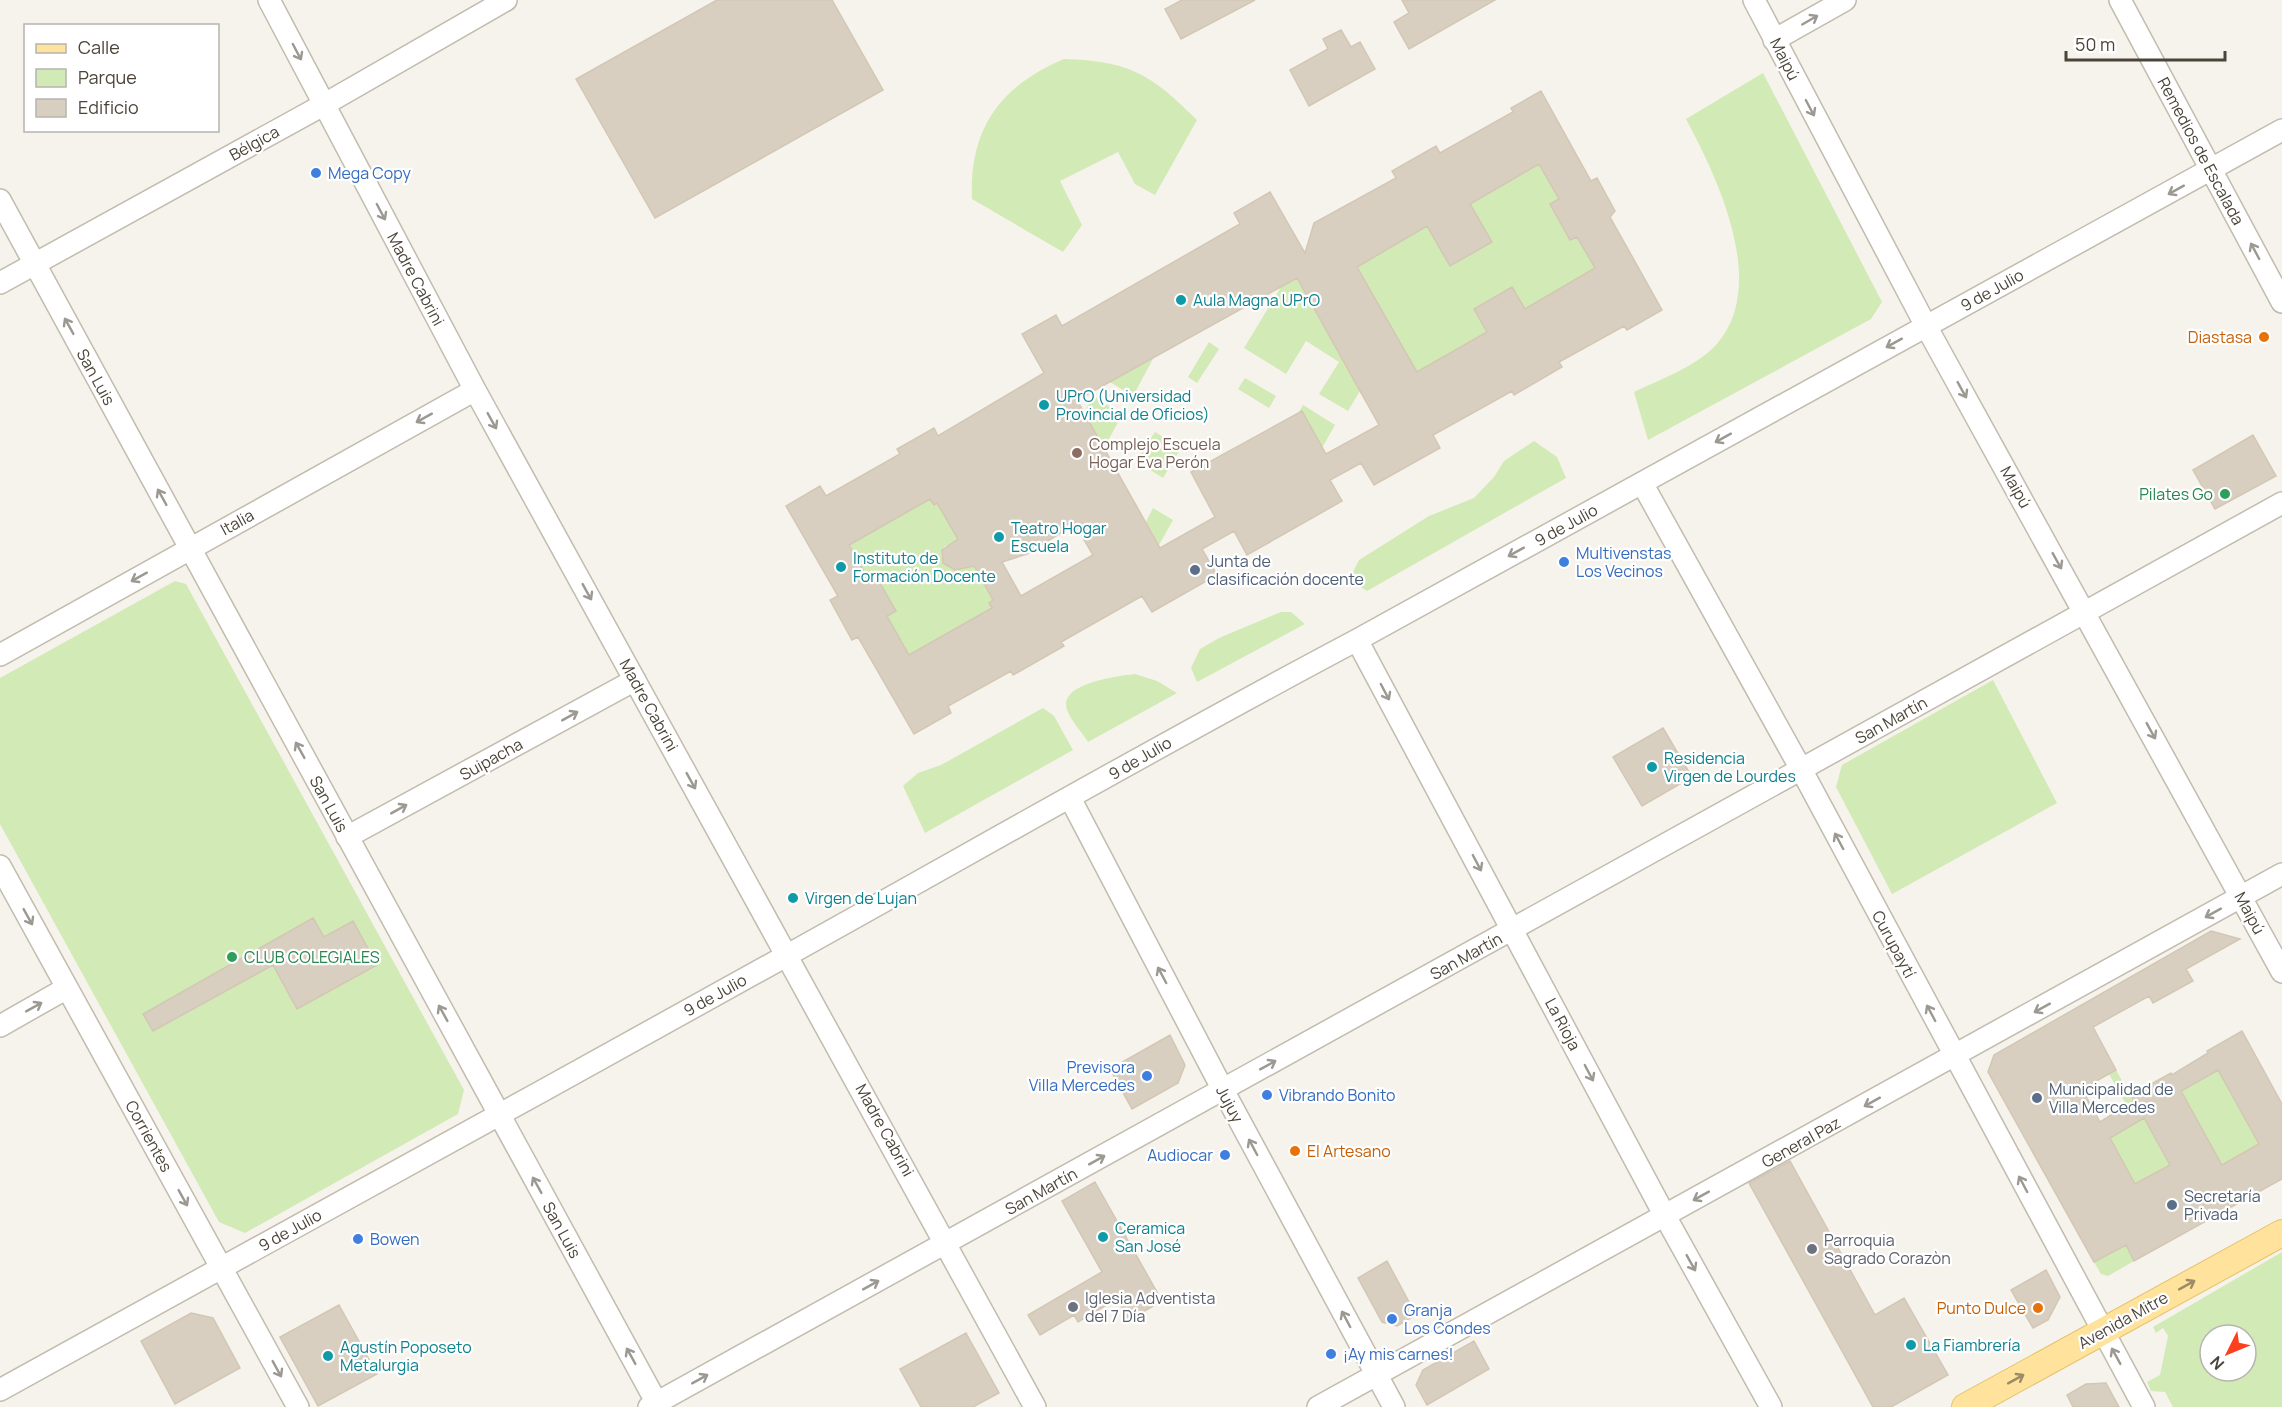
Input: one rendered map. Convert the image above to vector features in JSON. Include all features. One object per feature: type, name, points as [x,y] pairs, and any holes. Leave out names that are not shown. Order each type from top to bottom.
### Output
[{"type":"main road","name":"Avenida Mitre","points":[[1965,1407],[2282,1233]]},
{"type":"street","name":"Madre Cabrini","points":[[269,0],[475,390],[947,1243],[1035,1407]]},
{"type":"street","name":"Bélgica","points":[[0,283],[325,104],[506,0]]},
{"type":"street","name":"Maipú","points":[[1754,0],[1926,326],[2282,972]]},
{"type":"street","points":[[1774,40],[1845,0]]},
{"type":"street","name":"Remedios de Escalada","points":[[2120,0],[2282,302]]},
{"type":"street","name":"9 de Julio","points":[[0,1390],[788,955],[1203,721],[1357,640],[2282,130]]},
{"type":"street","name":"San Luis","points":[[0,200],[499,1114],[655,1406]]},
{"type":"street","name":"Italia","points":[[0,655],[475,390]]},
{"type":"street","name":"Curupaytí","points":[[1642,483],[1801,769],[2144,1407]]},
{"type":"street","name":"San Martín","points":[[655,1406],[2282,503]]},
{"type":"street","name":"La Rioja","points":[[1357,640],[1665,1216],[1771,1407]]},
{"type":"street","name":"Suipacha","points":[[347,837],[635,680]]},
{"type":"street","name":"Jujuy","points":[[1070,798],[1223,1090],[1394,1407]]},
{"type":"street","name":"Corrientes","points":[[0,866],[297,1407]]},
{"type":"street","name":"General Paz","points":[[1318,1407],[2282,874]]},
{"type":"street","points":[[0,1026],[67,988]]},
{"type":"green space","points":[[1064,59],[1106,63],[1138,73],[1166,91],[1197,120],[1155,195],[1135,184],[1118,152],[1060,181],[1082,225],[1063,252],[972,199],[972,174],[976,151],[993,113],[1022,82]]},
{"type":"green space","points":[[1763,73],[1882,302],[1871,319],[1648,440],[1634,392],[1687,367],[1714,347],[1730,323],[1738,295],[1738,264],[1733,233],[1724,201],[1686,119]]},
{"type":"green space","points":[[1539,164],[1559,199],[1550,205],[1570,240],[1577,237],[1595,268],[1525,309],[1512,287],[1474,309],[1487,332],[1417,372],[1357,267],[1427,226],[1451,266],[1492,242],[1470,204]]},
{"type":"green space","points":[[1297,278],[1360,391],[1348,411],[1319,394],[1339,362],[1306,341],[1286,374],[1244,348],[1281,287]]},
{"type":"green space","points":[[1209,342],[1219,349],[1197,383],[1188,377]]},
{"type":"green space","points":[[1154,357],[1133,396],[1110,382]]},
{"type":"green space","points":[[1245,378],[1276,396],[1269,408],[1238,389]]},
{"type":"green space","points":[[1094,396],[1122,415],[1104,448],[1084,412]]},
{"type":"green space","points":[[1303,405],[1335,425],[1322,448],[1302,411],[1299,412]]},
{"type":"green space","points":[[1155,432],[1181,448],[1163,478],[1136,461]]},
{"type":"green space","points":[[1534,441],[1557,457],[1566,478],[1367,591],[1349,580],[1359,560],[1429,516],[1474,498],[1494,477],[1504,461]]},
{"type":"green space","points":[[930,499],[934,504],[937,503],[961,544],[945,546],[942,554],[943,561],[955,570],[968,565],[969,559],[993,600],[992,608],[909,655],[887,616],[895,610],[877,578],[870,582],[849,545]]},
{"type":"green space","points":[[1153,508],[1173,520],[1159,545],[1146,522]]},
{"type":"green space","name":"CLUB COLEGIALES","points":[[175,581],[186,584],[464,1090],[458,1114],[245,1233],[219,1222],[0,824],[0,678]]},
{"type":"green space","points":[[1281,612],[1291,612],[1305,624],[1197,682],[1191,668],[1200,649],[1219,638]]},
{"type":"green space","points":[[1135,674],[1157,681],[1177,693],[1088,742],[1067,710],[1067,701],[1071,693],[1080,687],[1104,679]]},
{"type":"green space","points":[[1993,680],[2057,803],[1892,894],[1836,787],[1842,765]]},
{"type":"green space","points":[[1043,708],[1054,716],[1073,750],[925,833],[903,786],[918,773],[941,765]]},
{"type":"green space","points":[[2116,1070],[2170,1165],[2146,1204],[2110,1138],[2136,1122],[2109,1074]]},
{"type":"green space","points":[[2218,1070],[2259,1144],[2222,1165],[2181,1091]]},
{"type":"green space","points":[[2126,1245],[2134,1261],[2108,1276],[2101,1274],[2094,1262]]},
{"type":"green space","points":[[2282,1252],[2282,1407],[2173,1407],[2165,1392],[2151,1391],[2147,1382],[2160,1375],[2168,1336],[2163,1328],[2156,1333],[2153,1327]]},
{"type":"building","points":[[717,0],[832,0],[883,90],[655,218],[576,79]]},
{"type":"building","points":[[1182,0],[1255,0],[1181,39],[1165,9]]},
{"type":"building","points":[[1402,0],[1495,0],[1409,49],[1394,22],[1409,13]]},
{"type":"building","points":[[1341,30],[1351,47],[1360,42],[1375,69],[1309,106],[1290,70],[1328,49],[1323,39]]},
{"type":"building","points":[[1541,91],[1591,181],[1597,178],[1615,211],[1610,217],[1662,310],[1627,330],[1624,326],[1559,362],[1562,367],[1514,395],[1512,391],[1433,435],[1440,448],[1374,485],[1361,463],[1330,480],[1342,501],[1247,555],[1234,531],[1202,549],[1217,575],[1152,612],[1142,596],[1061,642],[1064,646],[1013,675],[1011,671],[948,706],[951,713],[914,734],[858,637],[852,640],[830,600],[838,596],[786,506],[820,486],[826,496],[900,454],[897,449],[934,428],[938,436],[1044,373],[1022,334],[1056,315],[1062,326],[1240,224],[1234,213],[1270,192],[1305,253],[1314,223],[1396,178],[1392,171],[1436,146],[1440,153],[1513,112],[1511,108]],"holes":[[[1539,164],[1559,199],[1550,204],[1570,240],[1577,237],[1595,268],[1525,309],[1512,287],[1474,309],[1487,332],[1417,372],[1357,267],[1427,226],[1450,266],[1492,242],[1470,204]],[[1297,278],[1379,425],[1326,454],[1302,411],[1191,472],[1215,517],[1160,548],[1077,400]],[[930,499],[934,505],[937,503],[958,539],[942,550],[943,563],[955,570],[974,566],[993,600],[989,603],[992,608],[909,655],[887,616],[896,611],[877,578],[870,582],[849,545]],[[1075,524],[1093,555],[1021,596],[1002,562],[1027,554]]]},
{"type":"building","points":[[2253,435],[2276,476],[2215,509],[2193,470]]},
{"type":"building","name":"Residencia Virgen de Lourdes","points":[[1663,728],[1692,777],[1642,806],[1613,757]]},
{"type":"building","points":[[313,918],[324,937],[353,921],[377,965],[297,1009],[273,965],[153,1031],[143,1014]]},
{"type":"building","name":"Municipalidad de Villa Mercedes","points":[[2211,931],[2240,939],[2186,969],[2193,981],[2153,1003],[2149,996],[2093,1027],[2116,1070],[2082,1089],[2100,1122],[2134,1101],[2131,1095],[2171,1073],[2172,1075],[2242,1031],[2282,1104],[2282,1179],[2134,1261],[2126,1245],[2094,1262],[1988,1072],[1994,1055]],"holes":[[[2218,1070],[2259,1144],[2222,1165],[2181,1091]],[[2144,1118],[2170,1165],[2135,1184],[2110,1138]]]},
{"type":"building","name":"Previsora Villa Mercedes","points":[[1170,1035],[1185,1065],[1178,1083],[1132,1109],[1110,1069]]},
{"type":"building","name":"Parroquia Sagrado Corazòn","points":[[1790,1161],[1875,1315],[1904,1298],[1948,1375],[1891,1407],[1873,1407],[1749,1183]]},
{"type":"building","name":"Ceramica San José","points":[[1095,1182],[1162,1301],[1129,1320],[1117,1299],[1078,1322],[1074,1315],[1040,1335],[1028,1315],[1102,1272],[1062,1201]]},
{"type":"building","points":[[1387,1261],[1416,1315],[1397,1326],[1382,1322],[1358,1278]]},
{"type":"building","name":"Punto Dulce","points":[[2046,1270],[2060,1297],[2048,1320],[2033,1328],[2011,1290]]},
{"type":"building","name":"Agustín Poposeto Metalurgia","points":[[339,1305],[377,1374],[318,1406],[280,1337]]},
{"type":"building","points":[[191,1313],[213,1318],[240,1368],[175,1404],[141,1341]]},
{"type":"building","points":[[966,1333],[999,1393],[973,1407],[921,1407],[900,1369]]},
{"type":"building","points":[[1474,1341],[1489,1369],[1427,1405],[1416,1385],[1423,1370]]},
{"type":"building","points":[[2106,1383],[2119,1407],[2073,1407],[2067,1395],[2086,1384]]},
{"type":"place","name":"Mega Copy","points":[[316,173]]},
{"type":"place","name":"Aula Magna UPrO","points":[[1181,300]]},
{"type":"place","name":"Diastasa","points":[[2264,337]]},
{"type":"place","name":"UPrO (Universidad Provincial de Oficios)","points":[[1044,405]]},
{"type":"place","name":"Complejo Escuela Hogar Eva Perón","points":[[1077,453]]},
{"type":"place","name":"Pilates Go","points":[[2225,494]]},
{"type":"place","name":"Teatro Hogar Escuela","points":[[999,537]]},
{"type":"place","name":"Multivenstas Los Vecinos","points":[[1564,562]]},
{"type":"place","name":"Instituto de Formación Docente","points":[[841,567]]},
{"type":"place","name":"Junta de clasificación docente","points":[[1195,570]]},
{"type":"place","name":"Residencia Virgen de Lourdes","points":[[1652,767]]},
{"type":"place","name":"Virgen de Lujan","points":[[793,898]]},
{"type":"place","name":"CLUB COLEGIALES","points":[[232,957]]},
{"type":"place","name":"Previsora Villa Mercedes","points":[[1147,1076]]},
{"type":"place","name":"Vibrando Bonito","points":[[1267,1095]]},
{"type":"place","name":"Municipalidad de Villa Mercedes","points":[[2037,1098]]},
{"type":"place","name":"El Artesano","points":[[1295,1151]]},
{"type":"place","name":"Audiocar","points":[[1225,1155]]},
{"type":"place","name":"Secretaría Privada","points":[[2172,1205]]},
{"type":"place","name":"Ceramica San José","points":[[1103,1237]]},
{"type":"place","name":"Bowen","points":[[358,1239]]},
{"type":"place","name":"Parroquia Sagrado Corazòn","points":[[1812,1249]]},
{"type":"place","name":"Iglesia Adventista del 7 Día","points":[[1073,1307]]},
{"type":"place","name":"Punto Dulce","points":[[2038,1308]]},
{"type":"place","name":"Granja Los Condes","points":[[1392,1319]]},
{"type":"place","name":"La Fiambrería","points":[[1911,1345]]},
{"type":"place","name":"¡Ay mis carnes!","points":[[1331,1354]]},
{"type":"place","name":"Agustín Poposeto Metalurgia","points":[[328,1356]]}]
